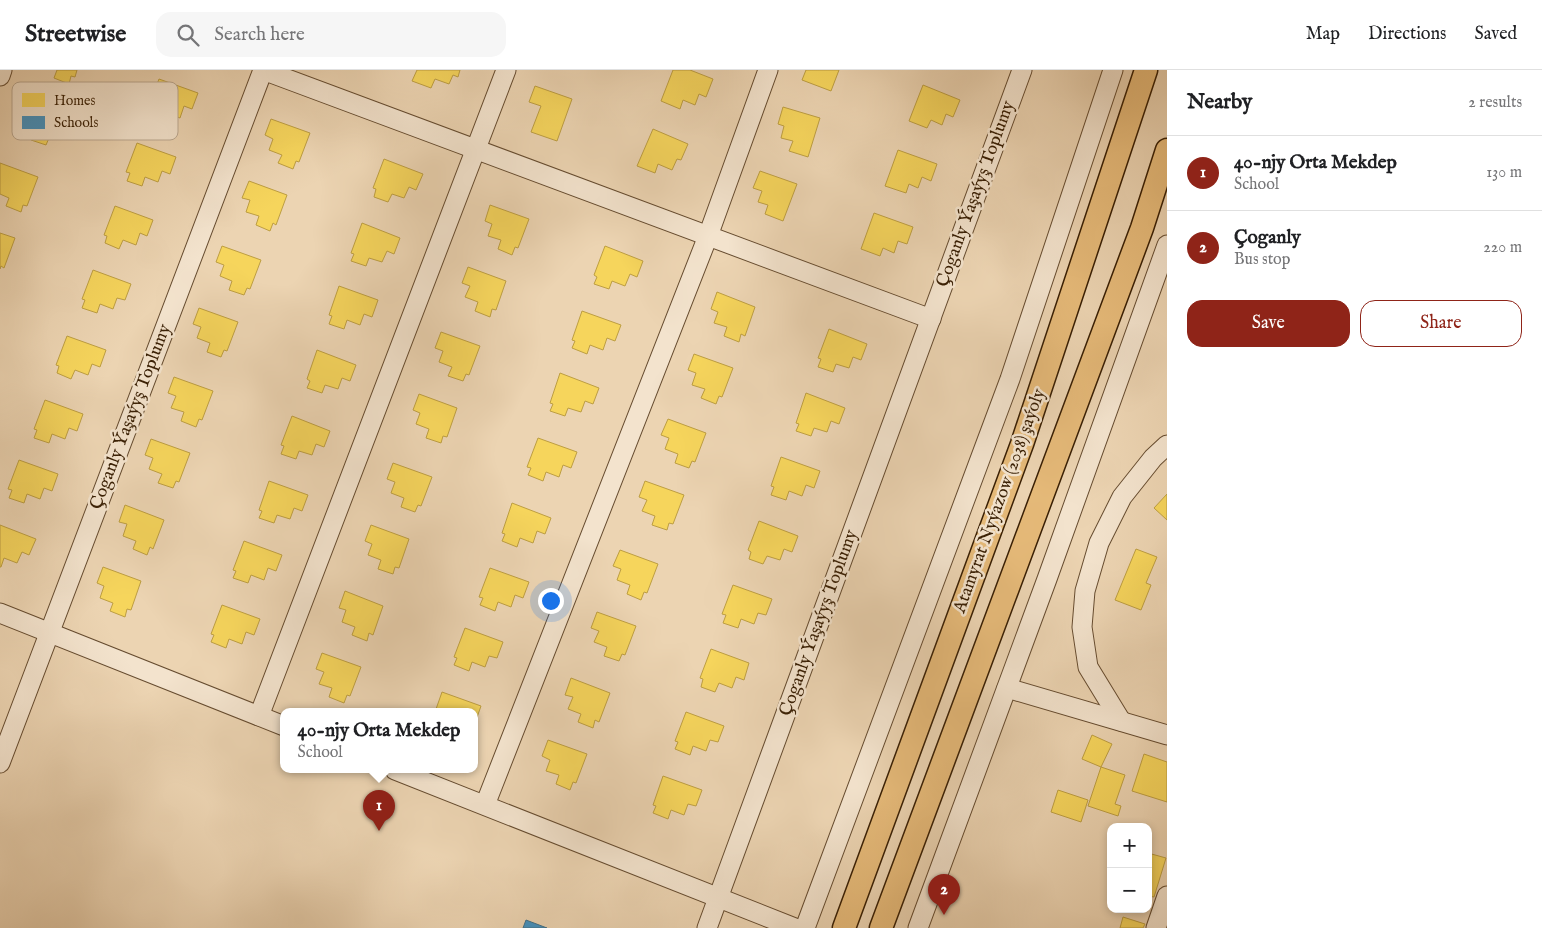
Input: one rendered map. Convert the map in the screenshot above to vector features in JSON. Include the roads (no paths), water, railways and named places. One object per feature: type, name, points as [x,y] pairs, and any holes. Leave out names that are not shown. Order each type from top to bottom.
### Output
[{"type":"main road","name":"Atamyrat Nyýazow (2038) şaýoly","points":[[844,928],[1022,444],[1146,70]]},
{"type":"main road","points":[[882,928],[1139,237],[1167,150]]},
{"type":"street","points":[[0,76],[2,70]]},
{"type":"street","name":"Çoganly Ýaşaýyş Toplumy","points":[[0,764],[263,70],[931,319]]},
{"type":"street","points":[[259,716],[506,70]]},
{"type":"street","points":[[485,805],[708,236],[768,70]]},
{"type":"street","name":"Çoganly Ýaşaýyş Toplumy","points":[[707,928],[1022,70]]},
{"type":"street","points":[[805,928],[1010,379],[1113,70]]},
{"type":"street","points":[[918,928],[1051,570],[1167,245]]},
{"type":"street","points":[[1121,721],[1088,667],[1082,627],[1085,591],[1099,543],[1122,497],[1153,458],[1167,445]]},
{"type":"street","points":[[0,614],[280,724]]},
{"type":"street","points":[[1007,688],[1167,735]]},
{"type":"street","points":[[403,773],[795,928]]},
{"type":"street","points":[[1156,928],[1167,896]]},
{"type":"place","name":"40-njy Orta Mekdep","points":[[379,831]]},
{"type":"place","name":"Çoganly","points":[[944,915]]}]
